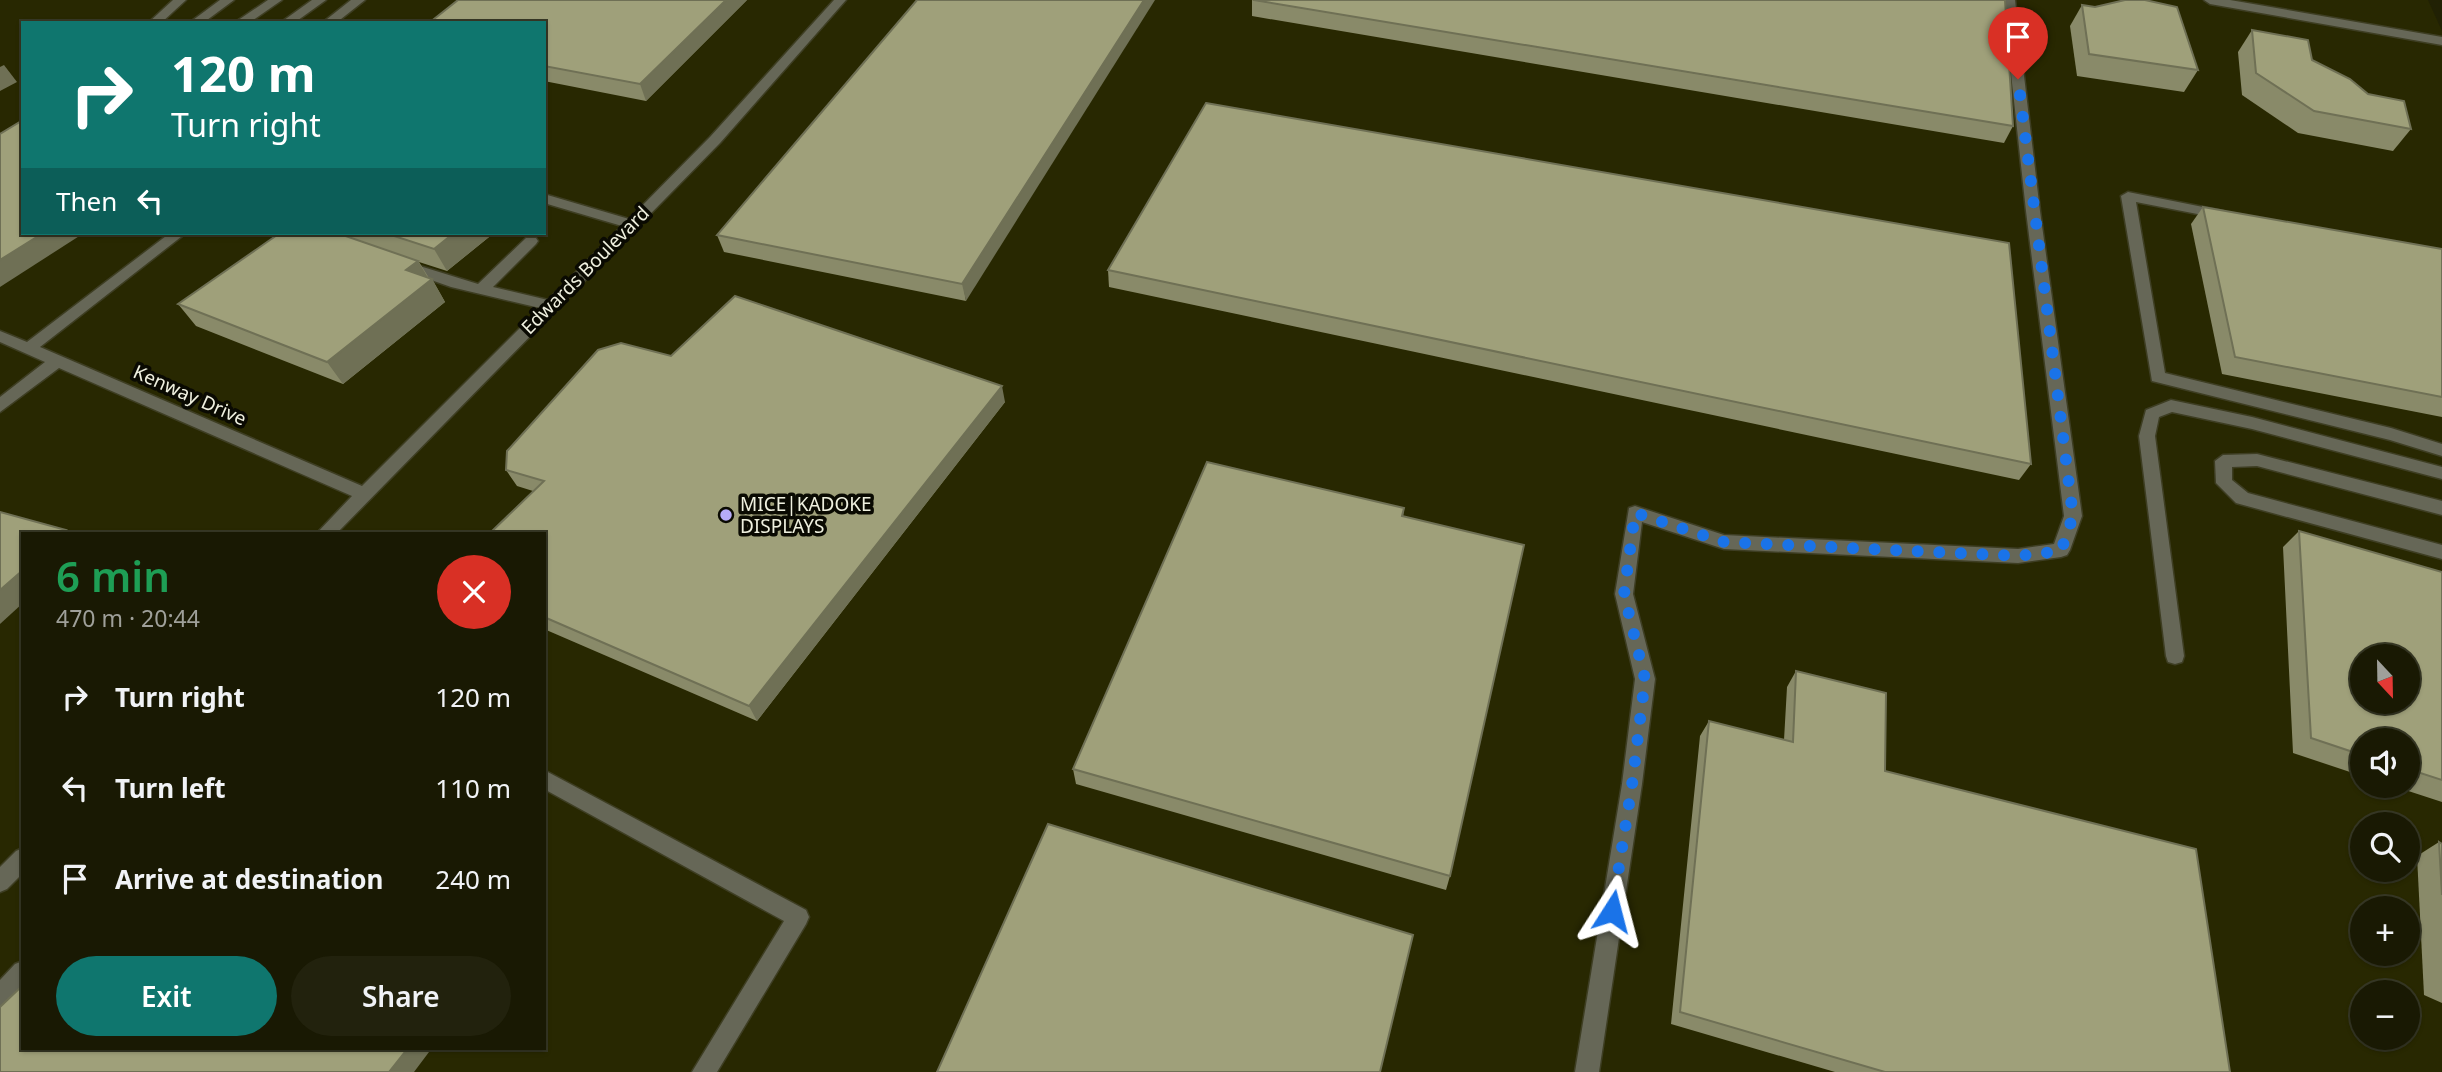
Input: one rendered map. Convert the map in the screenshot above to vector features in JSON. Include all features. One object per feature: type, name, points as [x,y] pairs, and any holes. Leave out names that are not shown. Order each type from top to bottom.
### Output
[{"type":"street","points":[[156,21],[180,0]]},
{"type":"street","points":[[198,21],[228,0]]},
{"type":"street","points":[[243,21],[276,0]]},
{"type":"street","points":[[289,21],[320,0]]},
{"type":"street","points":[[333,0],[357,2]]},
{"type":"street","name":"Edwards Boulevard","points":[[327,532],[362,493],[715,140],[840,0]]},
{"type":"street","points":[[1587,1072],[1632,785],[1645,679],[1624,594],[1635,513],[1724,542],[2018,556],[2061,551],[2073,516],[2036,238],[2009,0]]},
{"type":"street","points":[[2210,0],[2442,41]]},
{"type":"street","points":[[331,21],[357,2]]},
{"type":"street","points":[[2232,216],[2128,196],[2158,377],[2391,434],[2442,450]]},
{"type":"street","points":[[546,199],[631,224]]},
{"type":"street","points":[[29,348],[175,235]]},
{"type":"street","points":[[481,290],[531,241]]},
{"type":"street","points":[[395,263],[456,284],[550,305]]},
{"type":"street","name":"Kenway Drive","points":[[0,336],[362,493]]},
{"type":"street","points":[[0,406],[57,361]]},
{"type":"street","points":[[2175,656],[2147,436],[2152,414],[2171,406],[2252,423],[2442,473]]},
{"type":"street","points":[[2442,508],[2257,460],[2223,461],[2224,483],[2242,498],[2442,552]]},
{"type":"street","points":[[546,780],[798,917],[704,1072]]},
{"type":"street","points":[[0,882],[21,860]]},
{"type":"street","points":[[0,996],[21,974]]},
{"type":"shaded area","points":[[0,0],[2428,0],[2442,31],[2442,1072],[0,1072]]},
{"type":"building","points":[[458,0],[726,0],[640,84],[546,66],[546,21],[432,21]]},
{"type":"building","points":[[917,0],[1144,0],[962,284],[717,235]]},
{"type":"building","points":[[1254,0],[2005,0],[2013,126]]},
{"type":"building","points":[[2125,0],[2145,0],[2177,7],[2198,70],[2089,54],[2082,5],[2095,7]]},
{"type":"building","points":[[2252,30],[2308,40],[2312,60],[2350,79],[2368,94],[2404,101],[2411,129],[2314,111],[2256,73]]},
{"type":"building","points":[[1206,103],[2009,243],[2031,464],[1108,270]]},
{"type":"building","points":[[21,121],[21,235],[40,235],[0,260],[0,134]]},
{"type":"building","points":[[2203,207],[2442,249],[2442,397],[2235,357]]},
{"type":"building","points":[[277,235],[343,235],[418,261],[406,270],[432,279],[327,362],[178,304]]},
{"type":"building","points":[[391,235],[452,235],[434,249]]},
{"type":"building","name":"MICE|KADOKE DISPLAYS","points":[[735,296],[1002,386],[749,706],[546,618],[546,532],[491,532],[544,481],[506,470],[507,451],[598,350],[621,343],[671,356]]},
{"type":"building","points":[[1207,462],[1404,508],[1402,516],[1524,545],[1450,876],[1073,769]]},
{"type":"building","points":[[0,512],[66,530],[21,532],[21,572],[0,590]]},
{"type":"building","points":[[2299,531],[2442,572],[2442,780],[2420,773],[2420,728],[2350,728],[2350,751],[2311,738]]},
{"type":"building","points":[[1796,671],[1886,693],[1885,771],[2196,849],[2230,1072],[1885,1072],[1680,1012],[1709,721],[1793,742]]},
{"type":"building","points":[[1048,824],[1413,935],[1380,1072],[937,1072]]},
{"type":"building","points":[[2439,842],[2442,844],[2442,895]]},
{"type":"building","points":[[21,987],[21,1050],[406,1050],[389,1072],[0,1072],[0,1007]]},
{"type":"place","name":"MICE|KADOKE DISPLAYS","points":[[726,515]]},
{"type":"route","points":[[1612,911],[1645,679],[1624,594],[1635,513],[1724,542],[2018,556],[2061,551],[2073,516],[2018,79]]}]
